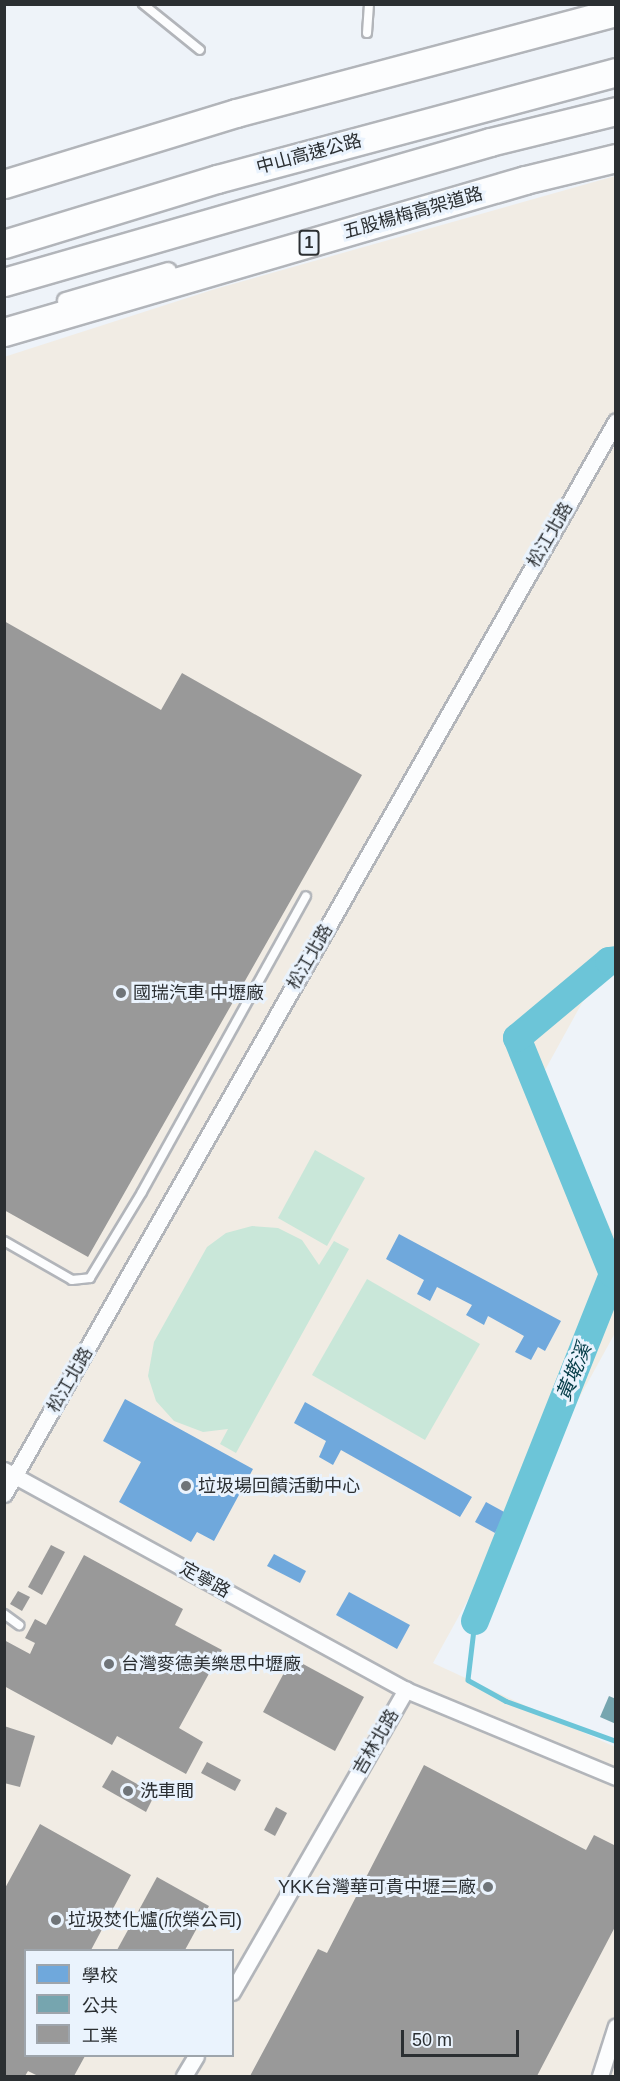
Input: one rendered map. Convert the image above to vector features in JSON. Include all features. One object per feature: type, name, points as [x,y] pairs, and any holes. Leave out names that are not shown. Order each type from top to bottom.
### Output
[{"type":"highway","points":[[4,184],[236,113],[615,12]]},
{"type":"highway","name":"中山高速公路","points":[[4,244],[217,179],[615,72]]},
{"type":"highway","name":"中山高速公路","points":[[4,282],[490,142],[615,111]]},
{"type":"highway","name":"五股楊梅高架道路","points":[[4,332],[525,180],[615,158]]},
{"type":"street","points":[[4,319],[124,282],[615,149]]},
{"type":"street","name":"松江北路","points":[[4,1494],[10,1473],[615,421]]},
{"type":"street","name":"定寧路","points":[[10,1473],[406,1690]]},
{"type":"street","name":"吉林北路","points":[[234,1989],[406,1690],[615,1777]]},
{"type":"street","points":[[600,2076],[615,2026]]},
{"type":"street","points":[[184,2076],[195,2057]]},
{"type":"lane","points":[[143,4],[200,50]]},
{"type":"lane","points":[[367,33],[369,4]]},
{"type":"lane","points":[[4,1241],[72,1280],[90,1278],[142,1192],[306,896]]},
{"type":"lane","points":[[4,1614],[19,1625]]},
{"type":"shaded area","points":[[615,176],[615,951],[610,952],[539,1081],[615,1238],[615,1333],[433,1663],[615,1747],[615,2076],[5,2076],[4,357],[215,289]]},
{"type":"green space","points":[[315,1150],[365,1178],[327,1246],[278,1218]]},
{"type":"green space","points":[[252,1226],[278,1228],[302,1240],[319,1265],[334,1241],[349,1249],[236,1453],[220,1444],[228,1429],[203,1432],[174,1421],[156,1401],[148,1376],[154,1342],[207,1247],[226,1233]]},
{"type":"green space","points":[[367,1279],[480,1344],[425,1440],[312,1375]]},
{"type":"building: 學校","points":[[399,1234],[561,1321],[545,1351],[538,1347],[531,1360],[515,1352],[524,1336],[488,1316],[484,1325],[466,1315],[472,1305],[437,1287],[430,1301],[417,1294],[424,1280],[386,1259]]},
{"type":"building: 學校","name":"垃圾場回饋活動中心","points":[[125,1399],[253,1469],[214,1541],[197,1532],[191,1542],[119,1502],[141,1462],[103,1441]]},
{"type":"building: 學校","points":[[305,1402],[472,1497],[460,1517],[341,1450],[333,1465],[319,1457],[326,1441],[294,1423]]},
{"type":"building: 學校","points":[[486,1502],[506,1513],[495,1533],[475,1522]]},
{"type":"building: 學校","points":[[274,1554],[306,1571],[300,1583],[267,1566]]},
{"type":"building: 學校","points":[[349,1592],[410,1625],[397,1649],[336,1615]]},
{"type":"building: 公共","points":[[609,1696],[616,1699],[616,1724],[600,1717]]},
{"type":"building: 工業","name":"國瑞汽車 中壢廠","points":[[4,621],[161,710],[182,673],[362,775],[88,1257],[4,1210]]},
{"type":"building: 工業","points":[[51,1545],[65,1552],[42,1595],[28,1587]]},
{"type":"building: 工業","name":"台灣麥德美樂思中壢廠","points":[[84,1555],[183,1609],[175,1625],[222,1650],[179,1728],[203,1742],[186,1774],[117,1736],[112,1745],[4,1686],[4,1640],[30,1654],[35,1643],[25,1638],[35,1619],[46,1625]]},
{"type":"building: 工業","points":[[18,1591],[30,1597],[22,1611],[10,1604]]},
{"type":"building: 工業","points":[[292,1658],[364,1697],[335,1751],[263,1712]]},
{"type":"building: 工業","points":[[4,1726],[35,1736],[20,1787],[4,1783]]},
{"type":"building: 工業","points":[[207,1762],[241,1780],[235,1791],[201,1773]]},
{"type":"building: 工業","name":"YKK台灣華可貴中壢二廠","points":[[424,1765],[586,1850],[594,1835],[616,1846],[616,1925],[537,2076],[250,2076],[318,1949],[327,1953]]},
{"type":"building: 工業","name":"洗車間","points":[[112,1770],[155,1794],[146,1812],[102,1787]]},
{"type":"building: 工業","points":[[276,1807],[287,1813],[275,1836],[264,1830]]},
{"type":"building: 工業","name":"垃圾焚化爐(欣榮公司)","points":[[40,1824],[131,1875],[92,1949],[24,1949],[24,2057],[84,2057],[74,2076],[38,2076],[28,2071],[25,2076],[4,2076],[4,1890]]},
{"type":"building: 工業","points":[[157,1877],[209,1906],[186,1949],[118,1949]]},
{"type":"waterway","name":"黃墘溪","points":[[475,1621],[613,1274],[517,1038],[609,961],[616,960]]},
{"type":"waterway","name":"黃墘溪","points":[[475,1621],[468,1680],[506,1701],[616,1741]]},
{"type":"place","name":"國瑞汽車 中壢廠","points":[[121,993]]},
{"type":"place","name":"垃圾場回饋活動中心","points":[[186,1486]]},
{"type":"place","name":"台灣麥德美樂思中壢廠","points":[[109,1664]]},
{"type":"place","name":"洗車間","points":[[128,1791]]},
{"type":"place","name":"YKK台灣華可貴中壢二廠","points":[[488,1887]]},
{"type":"place","name":"垃圾焚化爐(欣榮公司)","points":[[56,1920]]}]
